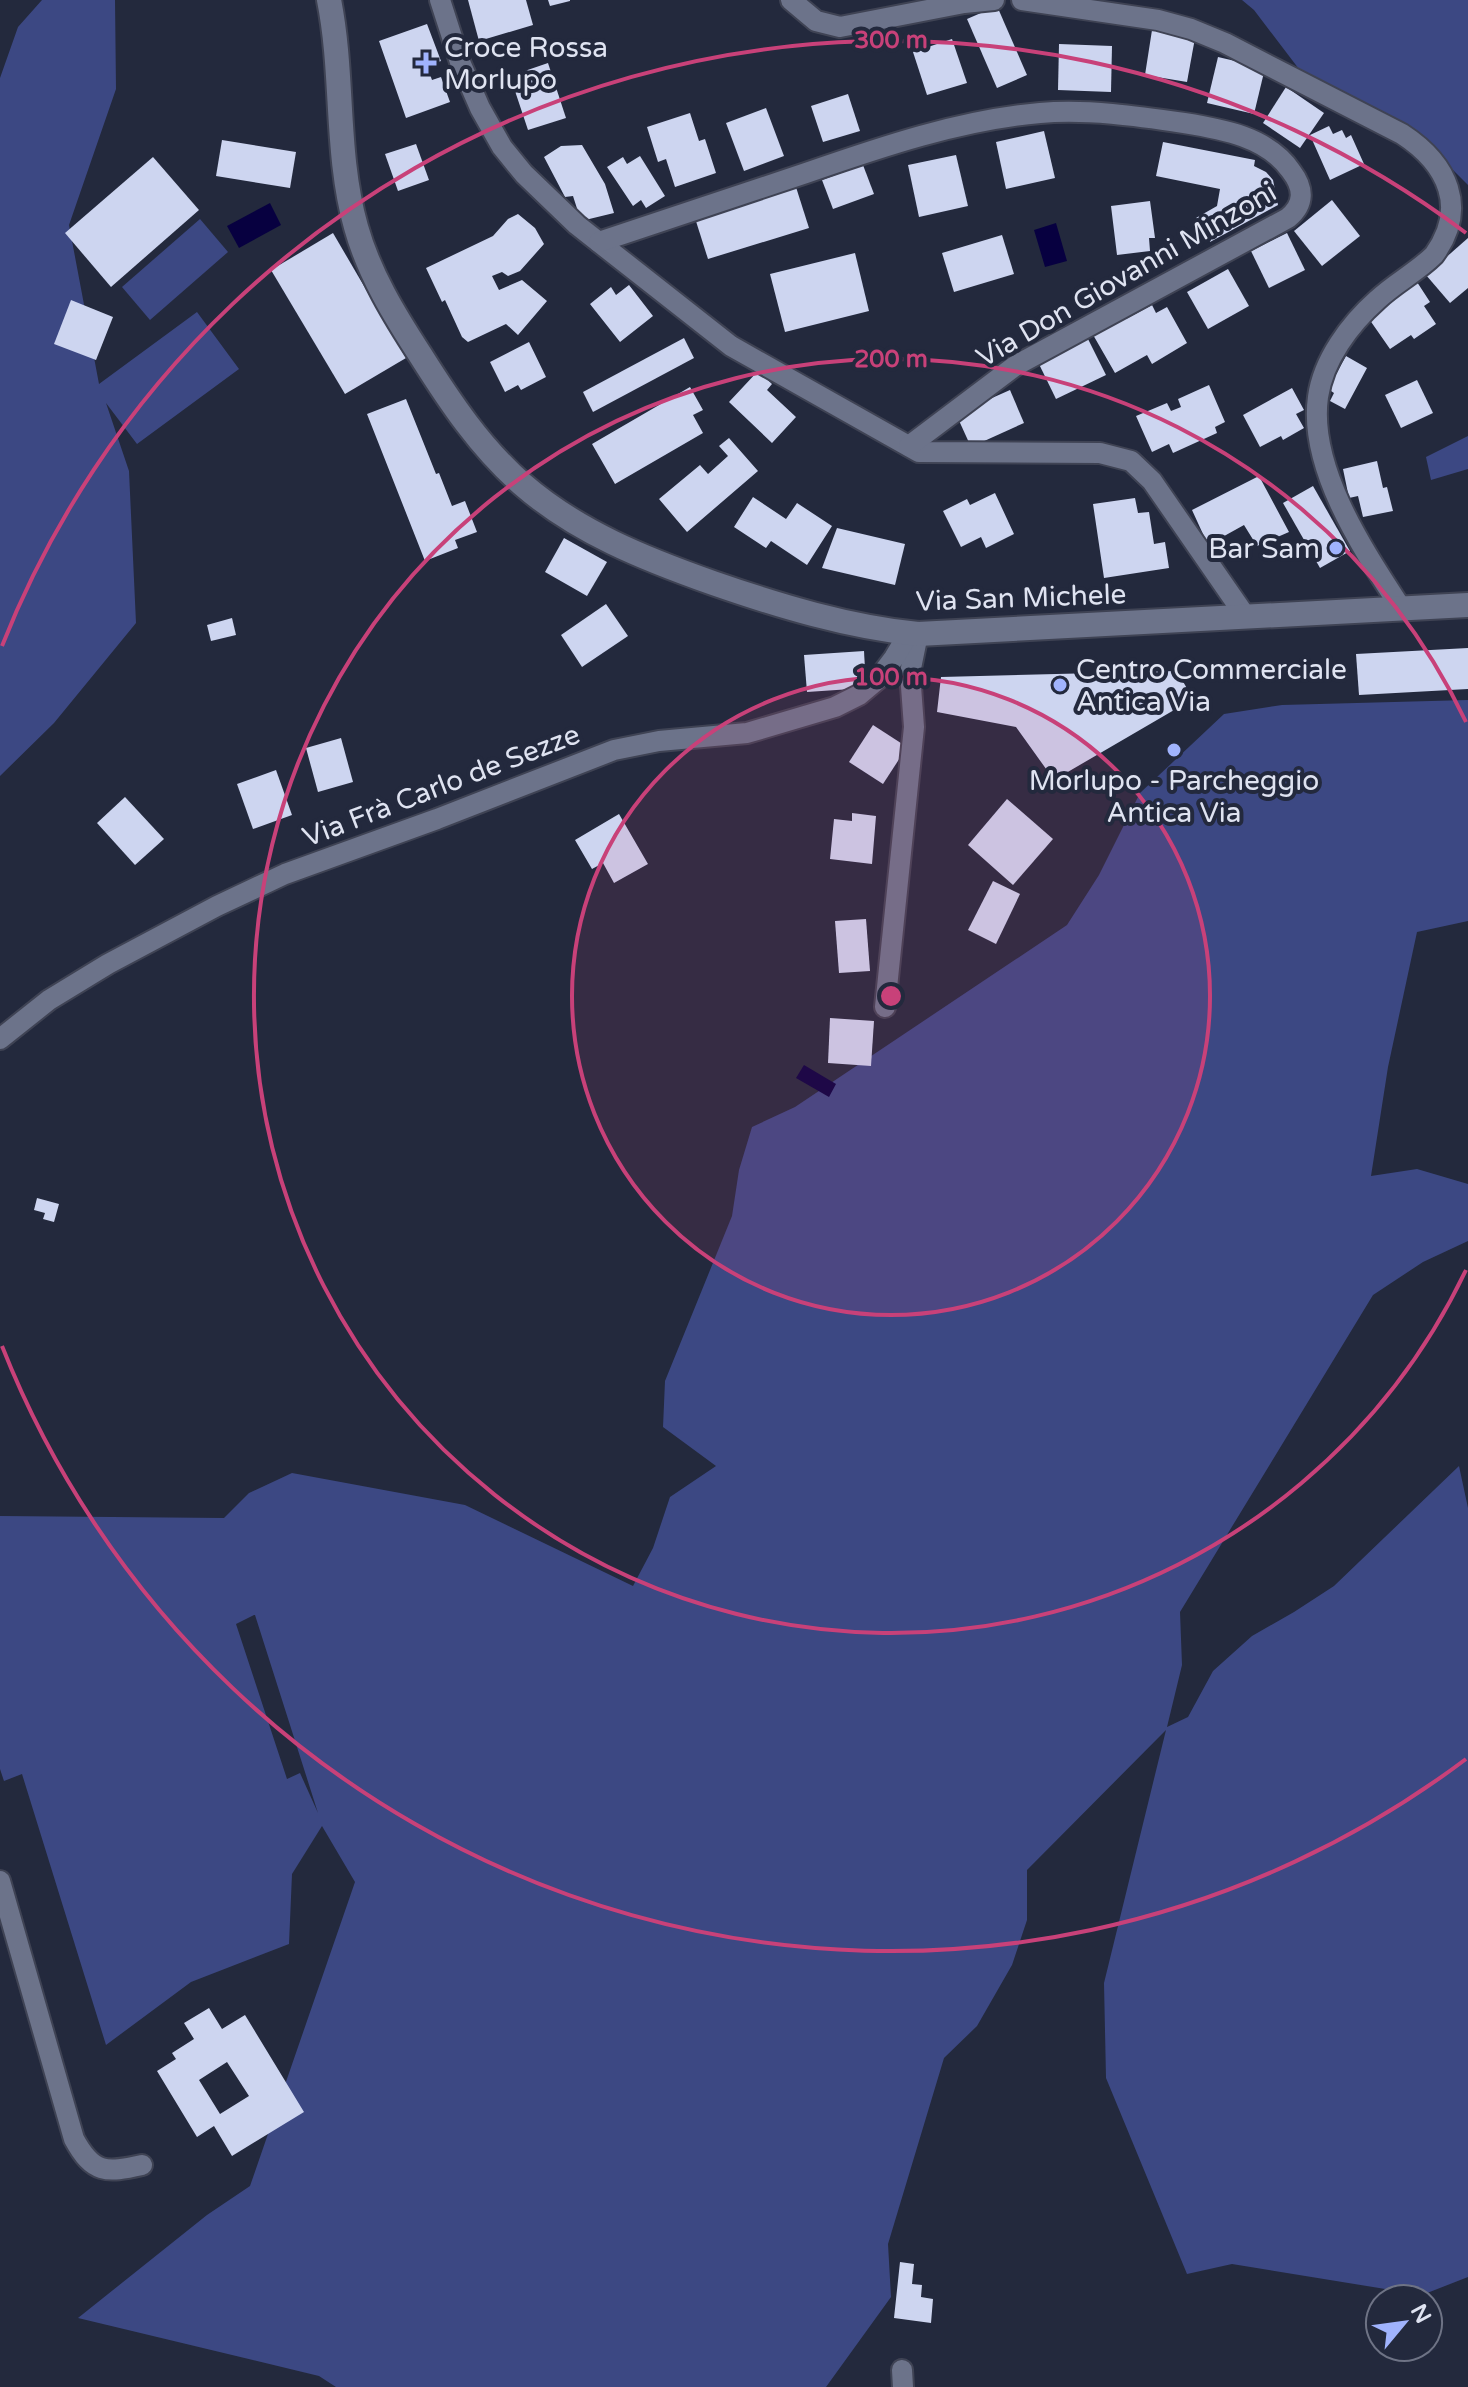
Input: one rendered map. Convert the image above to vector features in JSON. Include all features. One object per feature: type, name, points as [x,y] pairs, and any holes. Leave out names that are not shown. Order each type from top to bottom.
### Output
[{"type":"main road","name":"Via San Michele","points":[[329,0],[338,62],[345,170],[359,239],[386,298],[463,420],[495,458],[555,510],[598,535],[646,558],[794,609],[913,633],[1468,605]]},
{"type":"street","points":[[440,0],[466,78],[502,147],[548,199],[731,346],[919,452],[1100,453],[1131,461],[1152,481],[1246,617]]},
{"type":"street","points":[[791,0],[816,21],[840,27],[953,4],[994,0]]},
{"type":"street","points":[[1022,0],[1158,20],[1216,40],[1402,134],[1427,152],[1448,176],[1459,210],[1455,231],[1434,256],[1376,301],[1352,327],[1328,362],[1318,393],[1318,426],[1334,487],[1364,548],[1401,608]]},
{"type":"street","name":"Via Don Giovanni Minzoni","points":[[599,242],[884,147],[1007,117],[1041,113],[1103,113],[1221,131],[1263,146],[1279,157],[1294,174],[1301,198],[1296,212],[1288,218],[1015,366],[909,446]]},
{"type":"street","points":[[885,1007],[914,727],[910,673],[913,633]]},
{"type":"street","name":"Via Frà Carlo de Sezze","points":[[0,1039],[49,1000],[108,964],[285,874],[614,750],[659,741],[747,733],[835,707],[859,695],[878,679],[913,633]]},
{"type":"street","points":[[0,1881],[74,2139],[89,2162],[102,2169],[117,2170],[142,2165]]},
{"type":"shaded area","points":[[42,0],[115,0],[116,89],[69,225],[99,384],[197,312],[239,369],[137,444],[106,403],[129,471],[136,623],[54,723],[0,776],[0,78],[18,27]]},
{"type":"shaded area","points":[[1242,0],[1468,0],[1468,185],[1445,162],[1305,77],[1254,10]]},
{"type":"shaded area","points":[[270,203],[281,225],[239,248],[227,226]]},
{"type":"shaded area","points":[[200,219],[228,252],[150,320],[122,287]]},
{"type":"shaded area","points":[[1056,223],[1067,261],[1045,267],[1034,230]]},
{"type":"shaded area","points":[[1468,436],[1468,469],[1431,480],[1426,457]]},
{"type":"shaded area","points":[[1468,700],[1468,921],[1417,932],[1388,1067],[1371,1176],[1417,1169],[1468,1184],[1468,1241],[1423,1262],[1373,1295],[1180,1612],[1182,1665],[1167,1727],[1188,1717],[1213,1671],[1252,1636],[1334,1586],[1459,1466],[1468,1508],[1468,2277],[1444,2286],[1444,2283],[1364,2283],[1364,2286],[1232,2264],[1187,2274],[1106,2078],[1104,1983],[1166,1730],[1027,1870],[1027,1920],[1012,1965],[977,2026],[944,2058],[888,2244],[891,2297],[826,2387],[336,2387],[319,2376],[78,2318],[207,2215],[250,2186],[355,1882],[322,1826],[292,1874],[289,1944],[191,1982],[106,2045],[22,1774],[4,1781],[0,1769],[0,1516],[224,1518],[249,1493],[292,1473],[465,1505],[633,1586],[653,1548],[670,1497],[716,1466],[663,1427],[665,1381],[732,1216],[739,1170],[752,1127],[795,1107],[1067,925],[1099,875],[1140,793],[1224,714],[1282,705]],"holes":[[[255,1615],[318,1813],[300,1773],[287,1779],[236,1624]]]},
{"type":"shaded area","points":[[804,1065],[836,1084],[829,1097],[796,1078]]},
{"type":"building","points":[[468,0],[526,0],[533,25],[479,41]]},
{"type":"building","points":[[548,0],[570,0],[570,1],[550,6]]},
{"type":"building","points":[[997,6],[1027,75],[997,88],[967,19]]},
{"type":"building","points":[[427,24],[441,61],[427,66],[432,80],[441,77],[450,102],[406,118],[379,41]]},
{"type":"building","points":[[1152,30],[1195,38],[1187,82],[1145,75]]},
{"type":"building","points":[[952,39],[967,83],[927,95],[913,52]]},
{"type":"building","points":[[1059,44],[1112,46],[1111,92],[1058,90]]},
{"type":"building","points":[[1218,57],[1265,68],[1254,114],[1207,103]]},
{"type":"building","points":[[548,63],[566,118],[528,130],[510,76]]},
{"type":"building","points":[[1286,87],[1324,113],[1300,148],[1263,123]]},
{"type":"building","points":[[848,94],[860,131],[823,142],[811,106]]},
{"type":"building","points":[[766,108],[784,156],[744,171],[726,123]]},
{"type":"building","points":[[690,113],[699,141],[705,139],[716,173],[675,187],[666,159],[658,162],[647,127]]},
{"type":"building","points":[[1329,126],[1333,134],[1342,130],[1346,138],[1351,135],[1364,164],[1330,180],[1310,135]]},
{"type":"building","points":[[1044,131],[1055,178],[1006,189],[996,142]]},
{"type":"building","points":[[222,140],[296,152],[290,188],[216,176]]},
{"type":"building","points":[[1163,142],[1255,160],[1254,166],[1273,180],[1278,205],[1210,242],[1196,218],[1217,206],[1220,189],[1156,176]]},
{"type":"building","points":[[416,144],[429,180],[398,191],[385,154]]},
{"type":"building","points":[[582,145],[605,184],[614,213],[581,221],[573,196],[565,197],[544,157],[561,146]]},
{"type":"building","points":[[956,155],[968,206],[919,217],[908,165]]},
{"type":"building","points":[[640,156],[665,196],[646,208],[641,200],[633,206],[607,167],[623,157],[627,164]]},
{"type":"building","points":[[153,157],[199,210],[111,287],[65,233]]},
{"type":"building","points":[[863,165],[874,194],[833,209],[822,180]]},
{"type":"building","points":[[795,184],[809,228],[708,259],[694,215]]},
{"type":"building","points":[[1332,200],[1360,236],[1322,266],[1294,231]]},
{"type":"building","points":[[1150,201],[1155,238],[1149,238],[1150,251],[1117,255],[1111,206]]},
{"type":"building","points":[[518,214],[535,228],[544,244],[520,271],[508,276],[502,272],[492,276],[499,290],[522,280],[547,301],[518,335],[506,324],[468,342],[462,337],[445,300],[442,302],[426,268],[493,236],[508,219]]},
{"type":"building","points":[[333,233],[406,358],[345,394],[271,270]]},
{"type":"building","points":[[1287,233],[1305,270],[1269,288],[1251,251]]},
{"type":"building","points":[[1002,235],[1014,274],[954,292],[942,253]]},
{"type":"building","points":[[1468,238],[1468,288],[1450,303],[1426,275]]},
{"type":"building","points":[[855,253],[869,311],[785,332],[770,274]]},
{"type":"building","points":[[1228,269],[1249,306],[1208,329],[1187,292]]},
{"type":"building","points":[[1417,282],[1430,302],[1424,306],[1436,324],[1414,339],[1411,335],[1390,349],[1367,316]]},
{"type":"building","points":[[629,285],[653,316],[620,342],[590,304],[611,287],[616,295]]},
{"type":"building","points":[[71,300],[113,317],[96,360],[54,344]]},
{"type":"building","points":[[1152,305],[1156,313],[1167,307],[1187,343],[1152,364],[1147,355],[1115,373],[1092,333],[1123,314],[1126,319]]},
{"type":"building","points":[[1086,335],[1106,375],[1056,399],[1038,362]]},
{"type":"building","points":[[684,338],[694,358],[593,412],[583,392]]},
{"type":"building","points":[[529,342],[546,377],[521,390],[518,385],[505,392],[490,362]]},
{"type":"building","points":[[1346,356],[1367,368],[1345,409],[1330,401],[1334,393],[1328,389]]},
{"type":"building","points":[[758,371],[772,384],[767,390],[796,417],[772,443],[729,402]]},
{"type":"building","points":[[1417,380],[1433,413],[1401,428],[1385,395]]},
{"type":"building","points":[[1209,385],[1225,422],[1215,427],[1217,433],[1173,453],[1169,444],[1152,452],[1136,416],[1167,403],[1171,411],[1181,407],[1178,399]]},
{"type":"building","points":[[690,387],[703,410],[693,415],[703,433],[615,484],[592,444]]},
{"type":"building","points":[[1292,388],[1304,410],[1296,414],[1304,428],[1283,440],[1281,436],[1260,447],[1243,415]]},
{"type":"building","points":[[1010,390],[1024,423],[971,447],[956,414]]},
{"type":"building","points":[[406,399],[452,506],[465,501],[477,532],[455,540],[458,548],[425,561],[367,414]]},
{"type":"building","points":[[729,438],[758,471],[687,532],[659,499],[700,465],[708,474],[728,456],[719,446]]},
{"type":"building","points":[[1377,461],[1383,488],[1387,487],[1393,511],[1363,517],[1358,496],[1349,498],[1343,469]]},
{"type":"building","points":[[1259,476],[1289,532],[1257,546],[1244,525],[1208,545],[1192,510]]},
{"type":"building","points":[[1313,486],[1350,551],[1320,568],[1283,503]]},
{"type":"building","points":[[995,493],[1014,534],[986,548],[981,537],[961,547],[943,511],[967,499],[970,505]]},
{"type":"building","points":[[753,497],[786,519],[797,503],[832,526],[807,565],[771,541],[766,548],[734,527]]},
{"type":"building","points":[[1135,498],[1138,513],[1149,512],[1154,544],[1165,542],[1169,568],[1104,578],[1093,504]]},
{"type":"building","points":[[837,528],[905,544],[895,585],[822,568]]},
{"type":"building","points":[[564,538],[607,562],[587,596],[545,572]]},
{"type":"building","points":[[606,604],[628,636],[582,667],[561,635]]},
{"type":"building","points":[[232,618],[236,635],[211,641],[207,625]]},
{"type":"building","points":[[1468,648],[1468,689],[1359,695],[1356,654]]},
{"type":"building","points":[[864,651],[866,688],[807,692],[804,655]]},
{"type":"building","points":[[1177,671],[1193,699],[1054,780],[1016,727],[937,712],[941,677]]},
{"type":"building","points":[[873,725],[907,747],[883,784],[849,762]]},
{"type":"building","points":[[341,738],[353,782],[318,792],[306,748]]},
{"type":"building","points":[[276,770],[292,815],[253,829],[237,784]]},
{"type":"building","points":[[125,797],[164,839],[135,865],[97,823]]},
{"type":"building","points":[[1007,799],[1053,839],[1013,885],[968,845]]},
{"type":"building","points":[[852,813],[876,816],[872,864],[830,859],[834,819],[852,821]]},
{"type":"building","points":[[619,814],[648,864],[614,883],[603,863],[592,869],[575,840]]},
{"type":"building","points":[[993,881],[1020,894],[996,944],[968,930]]},
{"type":"building","points":[[866,919],[870,971],[839,973],[835,921]]},
{"type":"building","points":[[830,1018],[874,1021],[871,1066],[828,1063]]},
{"type":"building","points":[[37,1198],[59,1204],[54,1222],[43,1219],[45,1213],[34,1210]]},
{"type":"building","points":[[209,2008],[222,2029],[245,2015],[304,2112],[232,2156],[214,2126],[197,2137],[157,2071],[176,2059],[172,2053],[194,2039],[184,2023]],"holes":[[[227,2062],[249,2096],[220,2114],[199,2080]]]},
{"type":"building","points":[[900,2262],[914,2264],[912,2284],[922,2285],[921,2297],[933,2299],[931,2323],[894,2318]]},
{"type":"place","name":"Croce Rossa Morlupo","points":[[426,63]]},
{"type":"place","name":"Bar Sam","points":[[1336,548]]},
{"type":"place","name":"Centro Commerciale Antica Via","points":[[1060,685]]},
{"type":"place","name":"Morlupo - Parcheggio Antica Via","points":[[1174,750]]}]
